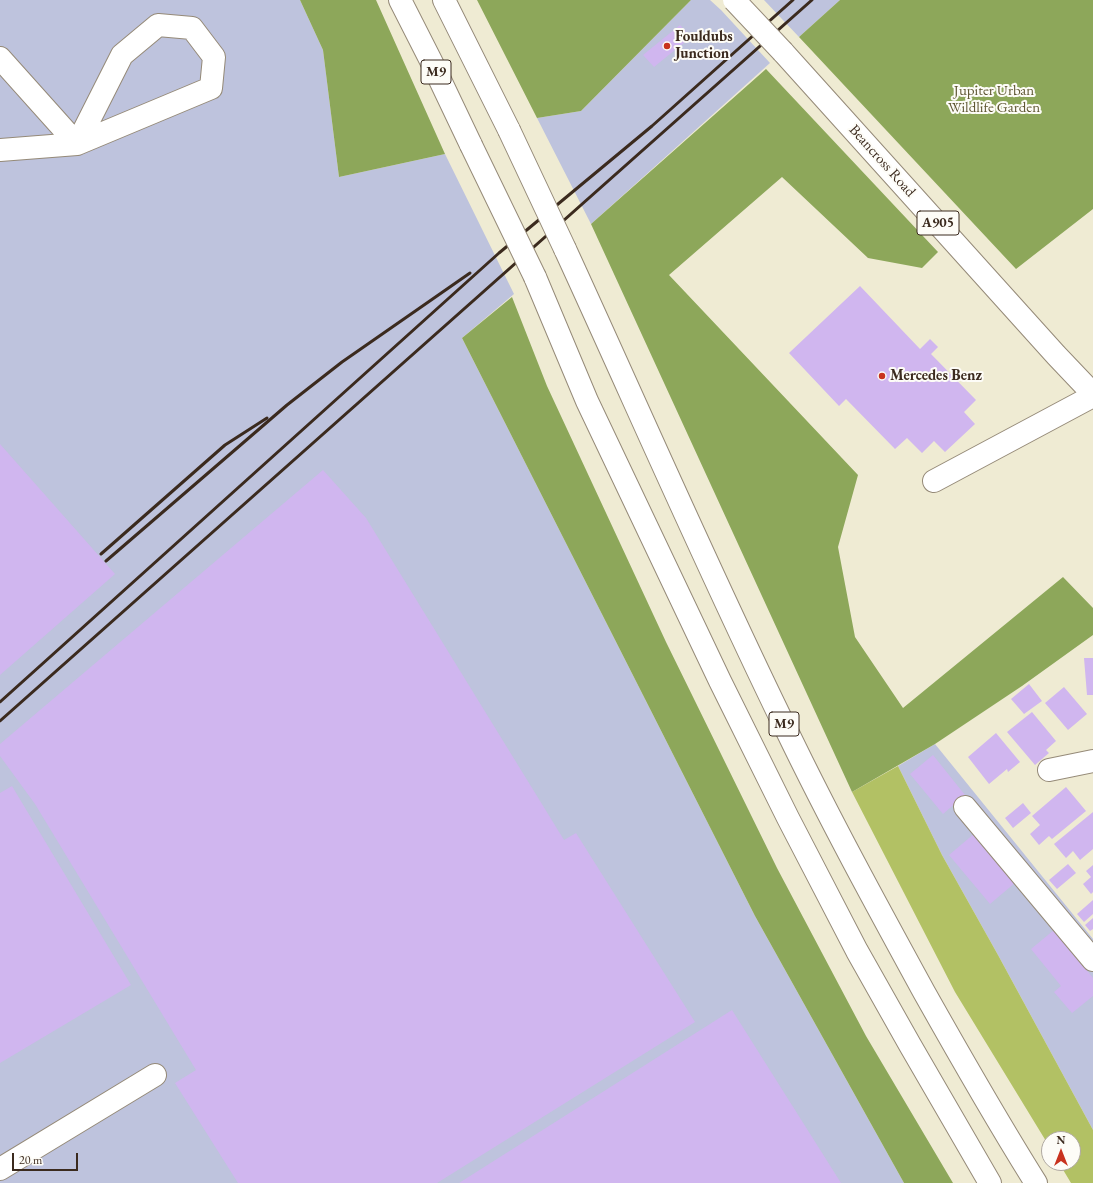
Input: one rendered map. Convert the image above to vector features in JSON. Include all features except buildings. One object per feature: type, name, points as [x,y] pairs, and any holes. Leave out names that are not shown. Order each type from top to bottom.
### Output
[{"type":"main road","name":"M9","points":[[400,0],[535,277],[587,401],[720,681],[788,818],[861,958],[944,1106],[990,1183]]},
{"type":"main road","name":"M9","points":[[444,0],[509,130],[565,249],[734,620],[788,734],[867,887],[910,966],[998,1122],[1036,1183]]},
{"type":"main road","name":"Beancross Road","points":[[734,0],[783,52],[1093,395]]},
{"type":"main road","points":[[0,150],[77,144],[210,88],[214,57],[192,28],[158,25],[122,55],[77,144]]},
{"type":"main road","points":[[0,58],[77,144]]},
{"type":"main road","points":[[934,481],[1093,395]]},
{"type":"main road","points":[[1049,770],[1093,761]]},
{"type":"main road","points":[[965,807],[1093,960]]},
{"type":"main road","points":[[0,1169],[155,1075]]},
{"type":"shaded area","points":[[0,0],[300,0],[323,50],[339,177],[445,154],[514,294],[462,338],[755,916],[904,1183],[0,1183]]},
{"type":"shaded area","points":[[691,0],[710,0],[770,63],[591,224],[537,118],[581,111]]},
{"type":"shaded area","points":[[764,0],[840,0],[799,37]]},
{"type":"shaded area","points":[[935,744],[1093,939],[1093,1130],[942,855],[898,766]]},
{"type":"green space","points":[[300,0],[376,0],[445,154],[339,177],[323,50]]},
{"type":"green space","points":[[477,0],[691,0],[581,111],[537,118]]},
{"type":"green space","name":"Jupiter Urban Wildlife Garden","points":[[840,0],[1093,0],[1093,209],[1016,269],[799,37]]},
{"type":"green space","points":[[766,69],[938,252],[922,268],[868,258],[782,177],[669,275],[858,475],[838,547],[855,637],[903,708],[1063,577],[1093,608],[1093,635],[1022,686],[935,744],[852,792],[591,224]]},
{"type":"green space","points":[[512,297],[547,386],[666,642],[777,868],[866,1036],[953,1183],[904,1183],[755,916],[462,338]]},
{"type":"green space","points":[[898,766],[942,855],[1093,1130],[1093,1183],[1071,1183],[1064,1171],[1081,1171],[1081,1131],[1041,1131],[1041,1133],[955,992],[852,792]]},
{"type":"railway","points":[[0,702],[499,253],[652,126],[793,0]]},
{"type":"railway","points":[[0,721],[812,0]]},
{"type":"railway","points":[[106,561],[287,405],[342,362],[470,273]]},
{"type":"railway","points":[[101,554],[225,445],[267,418]]},
{"type":"place","name":"Fouldubs Junction","points":[[667,46]]},
{"type":"place","name":"Mercedes Benz","points":[[882,376]]}]
